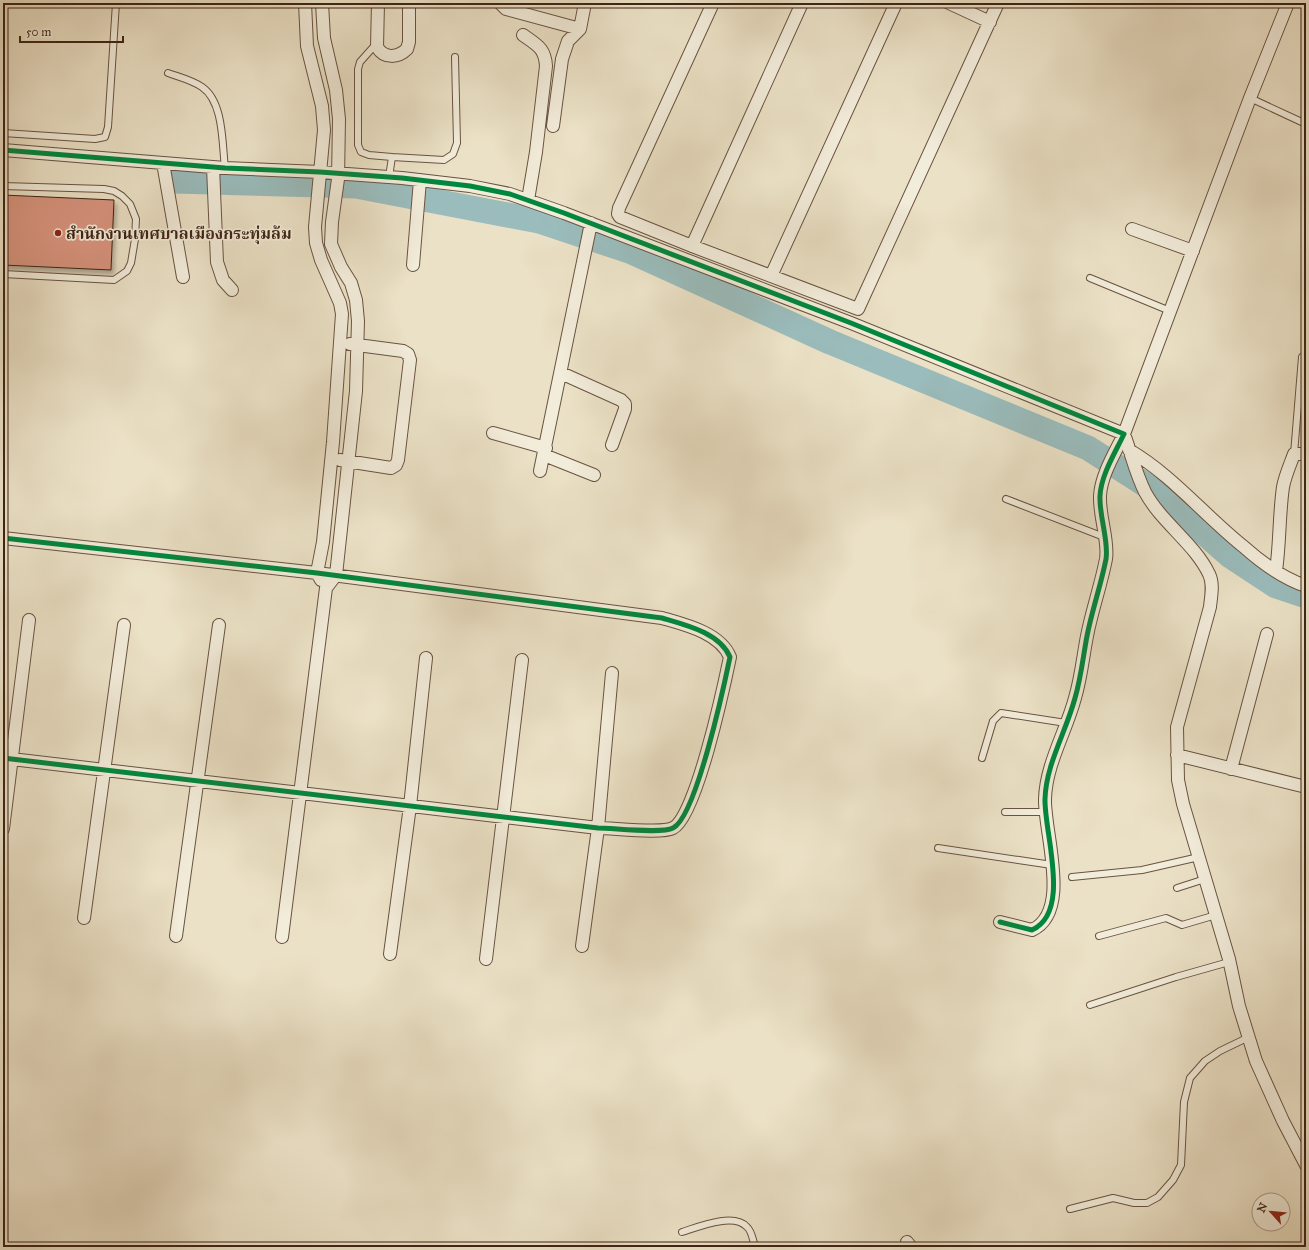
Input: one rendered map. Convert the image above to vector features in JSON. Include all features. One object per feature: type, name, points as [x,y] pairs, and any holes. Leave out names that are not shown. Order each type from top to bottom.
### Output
[{"type":"street","points":[[305,3],[307,46],[322,106],[324,130],[315,227],[316,243],[321,260],[340,303],[342,314],[341,343],[323,542],[317,573],[326,588]]},
{"type":"street","points":[[282,937],[326,588],[336,575],[356,391],[358,344],[356,300],[351,283],[331,244],[338,177],[339,119],[336,90],[324,38],[322,3]]},
{"type":"street","points":[[378,3],[377,44],[380,52],[387,56],[396,55],[407,49],[409,42],[409,3]]},
{"type":"street","points":[[500,3],[506,9],[580,29]]},
{"type":"street","points":[[553,126],[562,59],[568,42],[580,29],[586,3]]},
{"type":"street","points":[[713,3],[619,208],[618,214],[620,218],[858,308],[998,3]]},
{"type":"street","points":[[692,246],[802,3]]},
{"type":"street","points":[[771,276],[896,3]]},
{"type":"street","points":[[949,3],[990,22]]},
{"type":"street","points":[[1000,922],[1028,930],[1036,928],[1042,923],[1053,904],[1052,865],[1045,799],[1048,777],[1075,699],[1087,636],[1106,557],[1100,497],[1102,482],[1124,434],[1250,98],[1288,3]]},
{"type":"street","points":[[523,35],[538,46],[545,54],[536,152],[528,200]]},
{"type":"street","points":[[3,150],[163,163],[217,171],[420,180],[470,186],[510,194],[591,226],[852,323],[1124,434],[1145,492],[1159,512],[1200,559],[1209,574],[1212,590],[1210,607],[1177,727],[1178,780],[1183,804],[1230,962],[1249,1037],[1259,1068],[1306,1165]]},
{"type":"street","points":[[163,163],[184,277]]},
{"type":"street","points":[[217,171],[214,190],[217,262],[223,280],[232,290]]},
{"type":"street","points":[[413,265],[420,180]]},
{"type":"street","points":[[540,471],[591,226]]},
{"type":"street","points":[[1132,229],[1193,251]]},
{"type":"street","points":[[331,458],[391,468],[396,465],[398,460],[410,360],[408,354],[403,351],[341,343]]},
{"type":"street","points":[[561,373],[621,400],[625,404],[625,409],[612,445]]},
{"type":"street","points":[[493,433],[545,452],[594,474]]},
{"type":"street","points":[[1276,571],[1280,544],[1281,502],[1284,485],[1294,454],[1306,454]]},
{"type":"street","points":[[1131,455],[1144,459],[1216,525],[1264,564],[1306,586]]},
{"type":"street","points":[[3,538],[336,575],[662,618],[707,634],[721,643],[727,649],[730,657],[704,763],[690,806],[678,825],[672,829],[650,830],[598,828],[301,792],[7,759]]},
{"type":"street","points":[[3,829],[7,759],[29,620]]},
{"type":"street","points":[[176,936],[218,624]]},
{"type":"street","points":[[84,918],[124,625]]},
{"type":"street","points":[[1231,769],[1267,634]]},
{"type":"street","points":[[390,954],[410,806],[426,658]]},
{"type":"street","points":[[486,959],[522,660]]},
{"type":"street","points":[[582,946],[598,828],[612,673]]},
{"type":"street","points":[[1177,755],[1306,787]]},
{"type":"lane","points":[[3,132],[95,139],[105,137],[108,127],[116,3]]},
{"type":"lane","points":[[377,44],[360,62],[358,68],[358,145],[361,152],[369,155],[444,160],[453,154],[457,143],[456,57]]},
{"type":"lane","points":[[168,73],[203,88],[213,98],[219,111],[217,171]]},
{"type":"lane","points":[[1250,98],[1306,124]]},
{"type":"lane","points":[[389,178],[392,157]]},
{"type":"lane","points":[[3,186],[114,191],[130,204],[136,219],[131,263],[122,276],[114,280],[3,274]]},
{"type":"lane","points":[[1090,278],[1170,311]]},
{"type":"lane","points":[[1294,454],[1302,358]]},
{"type":"lane","points":[[1006,499],[1104,537]]},
{"type":"lane","points":[[982,758],[993,721],[1001,713],[1066,723]]},
{"type":"lane","points":[[1005,812],[1046,812]]},
{"type":"lane","points":[[938,848],[1052,865]]},
{"type":"lane","points":[[1072,877],[1142,870],[1199,857]]},
{"type":"lane","points":[[1177,888],[1205,879]]},
{"type":"lane","points":[[1099,936],[1166,918],[1182,925],[1216,915]]},
{"type":"lane","points":[[1090,1005],[1176,977],[1230,962]]},
{"type":"lane","points":[[1070,1208],[1113,1198],[1134,1203],[1147,1203],[1158,1197],[1173,1180],[1181,1164],[1184,1102],[1190,1078],[1205,1061],[1220,1051],[1249,1037]]},
{"type":"lane","points":[[682,1232],[729,1219],[741,1222],[748,1227],[755,1247]]},
{"type":"building","name":"สำนักงานเทศบาลเมืองกระทุ่มล้ม","points":[[3,195],[114,200],[111,270],[3,265]]},
{"type":"waterway","points":[[175,181],[356,186],[539,221],[632,252],[830,342],[1088,448],[1160,494],[1229,555],[1276,586],[1306,596]]},
{"type":"cycle path","points":[[3,150],[225,168],[320,172],[402,178],[470,186],[510,194],[564,213],[851,323],[1124,434],[1109,464],[1101,488],[1100,504],[1107,552],[1106,559],[1089,626],[1077,690],[1046,786],[1046,814],[1053,870],[1051,907],[1044,921],[1032,930],[1000,922]]},
{"type":"cycle path","points":[[3,538],[317,573],[662,618],[691,627],[710,636],[719,642],[730,657],[722,694],[700,777],[682,819],[673,828],[667,830],[648,831],[598,828],[3,758]]},
{"type":"place","name":"สำนักงานเทศบาลเมืองกระทุ่มล้ม","points":[[58,233]]}]
